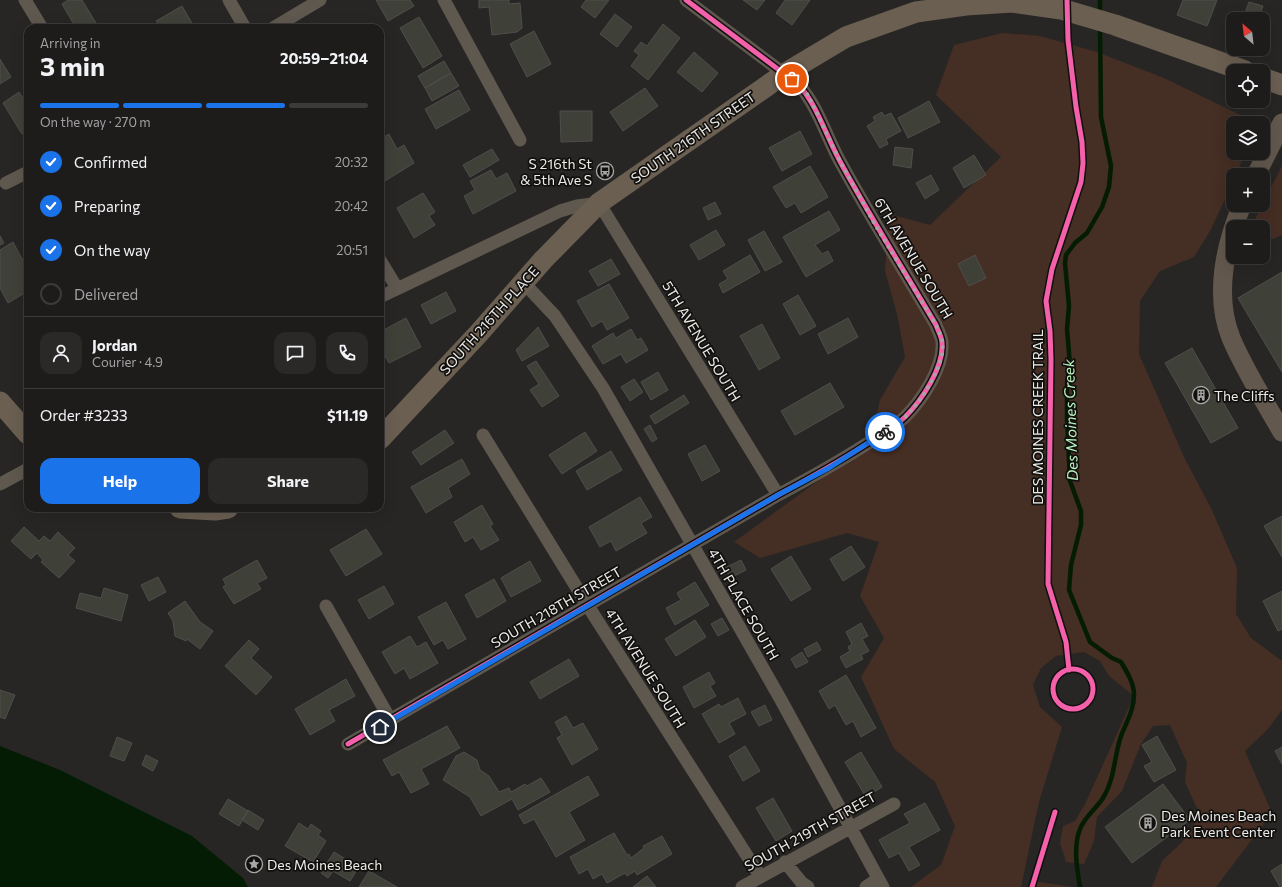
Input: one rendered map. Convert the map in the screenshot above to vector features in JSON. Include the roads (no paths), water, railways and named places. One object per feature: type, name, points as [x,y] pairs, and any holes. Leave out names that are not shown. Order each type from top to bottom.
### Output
[{"type":"main road","name":"SOUTH 216TH STREET","points":[[599,203],[784,74],[846,37],[913,6],[1012,2],[1054,4],[1226,64]]},
{"type":"main road","points":[[1270,81],[1282,85]]},
{"type":"main road","points":[[1260,168],[1282,123]]},
{"type":"main road","name":"SOUTH 216TH PLACE","points":[[384,435],[523,282],[599,203]]},
{"type":"main road","points":[[1239,212],[1234,224],[1224,266],[1225,316],[1231,338],[1282,432]]},
{"type":"main road","points":[[0,402],[24,429]]},
{"type":"street","points":[[25,0],[40,24]]},
{"type":"street","points":[[229,0],[243,24]]},
{"type":"street","points":[[281,24],[320,0]]},
{"type":"street","points":[[444,0],[520,140]]},
{"type":"street","name":"6TH AVENUE SOUTH","points":[[686,0],[799,85],[808,95],[840,161],[870,216],[936,325],[942,341],[942,354],[937,370],[926,390],[905,417],[880,436],[829,468],[778,495]]},
{"type":"street","points":[[6,183],[24,174]]},
{"type":"street","name":"SOUTH 216TH STREET","points":[[384,295],[560,211],[576,206],[599,203]]},
{"type":"street","name":"5TH AVENUE SOUTH","points":[[599,203],[778,495]]},
{"type":"street","points":[[384,267],[397,288]]},
{"type":"street","name":"4TH PLACE SOUTH","points":[[523,282],[555,316],[594,375],[693,545],[851,827],[880,883]]},
{"type":"street","name":"4TH AVENUE SOUTH","points":[[483,435],[588,606],[760,876]]},
{"type":"street","points":[[0,484],[24,471]]},
{"type":"street","name":"SOUTH 218TH STREET","points":[[348,744],[391,721],[778,495]]},
{"type":"street","points":[[326,606],[391,721]]},
{"type":"street","name":"SOUTH 219TH STREET","points":[[742,887],[785,862],[894,804]]},
{"type":"street","points":[[785,862],[802,883],[808,887]]},
{"type":"street","points":[[866,887],[880,883]]},
{"type":"waterway","name":"Des Moines Creek","points":[[1100,0],[1100,14]]},
{"type":"waterway","name":"Des Moines Creek","points":[[1080,887],[1076,858],[1080,829],[1082,824],[1107,791],[1121,736],[1134,701],[1134,691],[1128,674],[1121,662],[1112,658],[1090,642],[1069,590],[1071,565],[1081,525],[1081,511],[1070,481],[1067,419],[1067,383],[1070,365],[1067,329],[1069,306],[1065,263],[1066,255],[1075,243],[1087,233],[1102,207],[1109,187],[1111,166],[1101,117],[1100,26]]},
{"type":"place","name":"S 216th St & 5th Ave S","points":[[605,171]]},
{"type":"place","name":"The Cliffs","points":[[1201,395]]},
{"type":"place","name":"Des Moines Beach Park Event Center","points":[[1148,823]]},
{"type":"place","name":"Des Moines Beach","points":[[254,864]]}]
